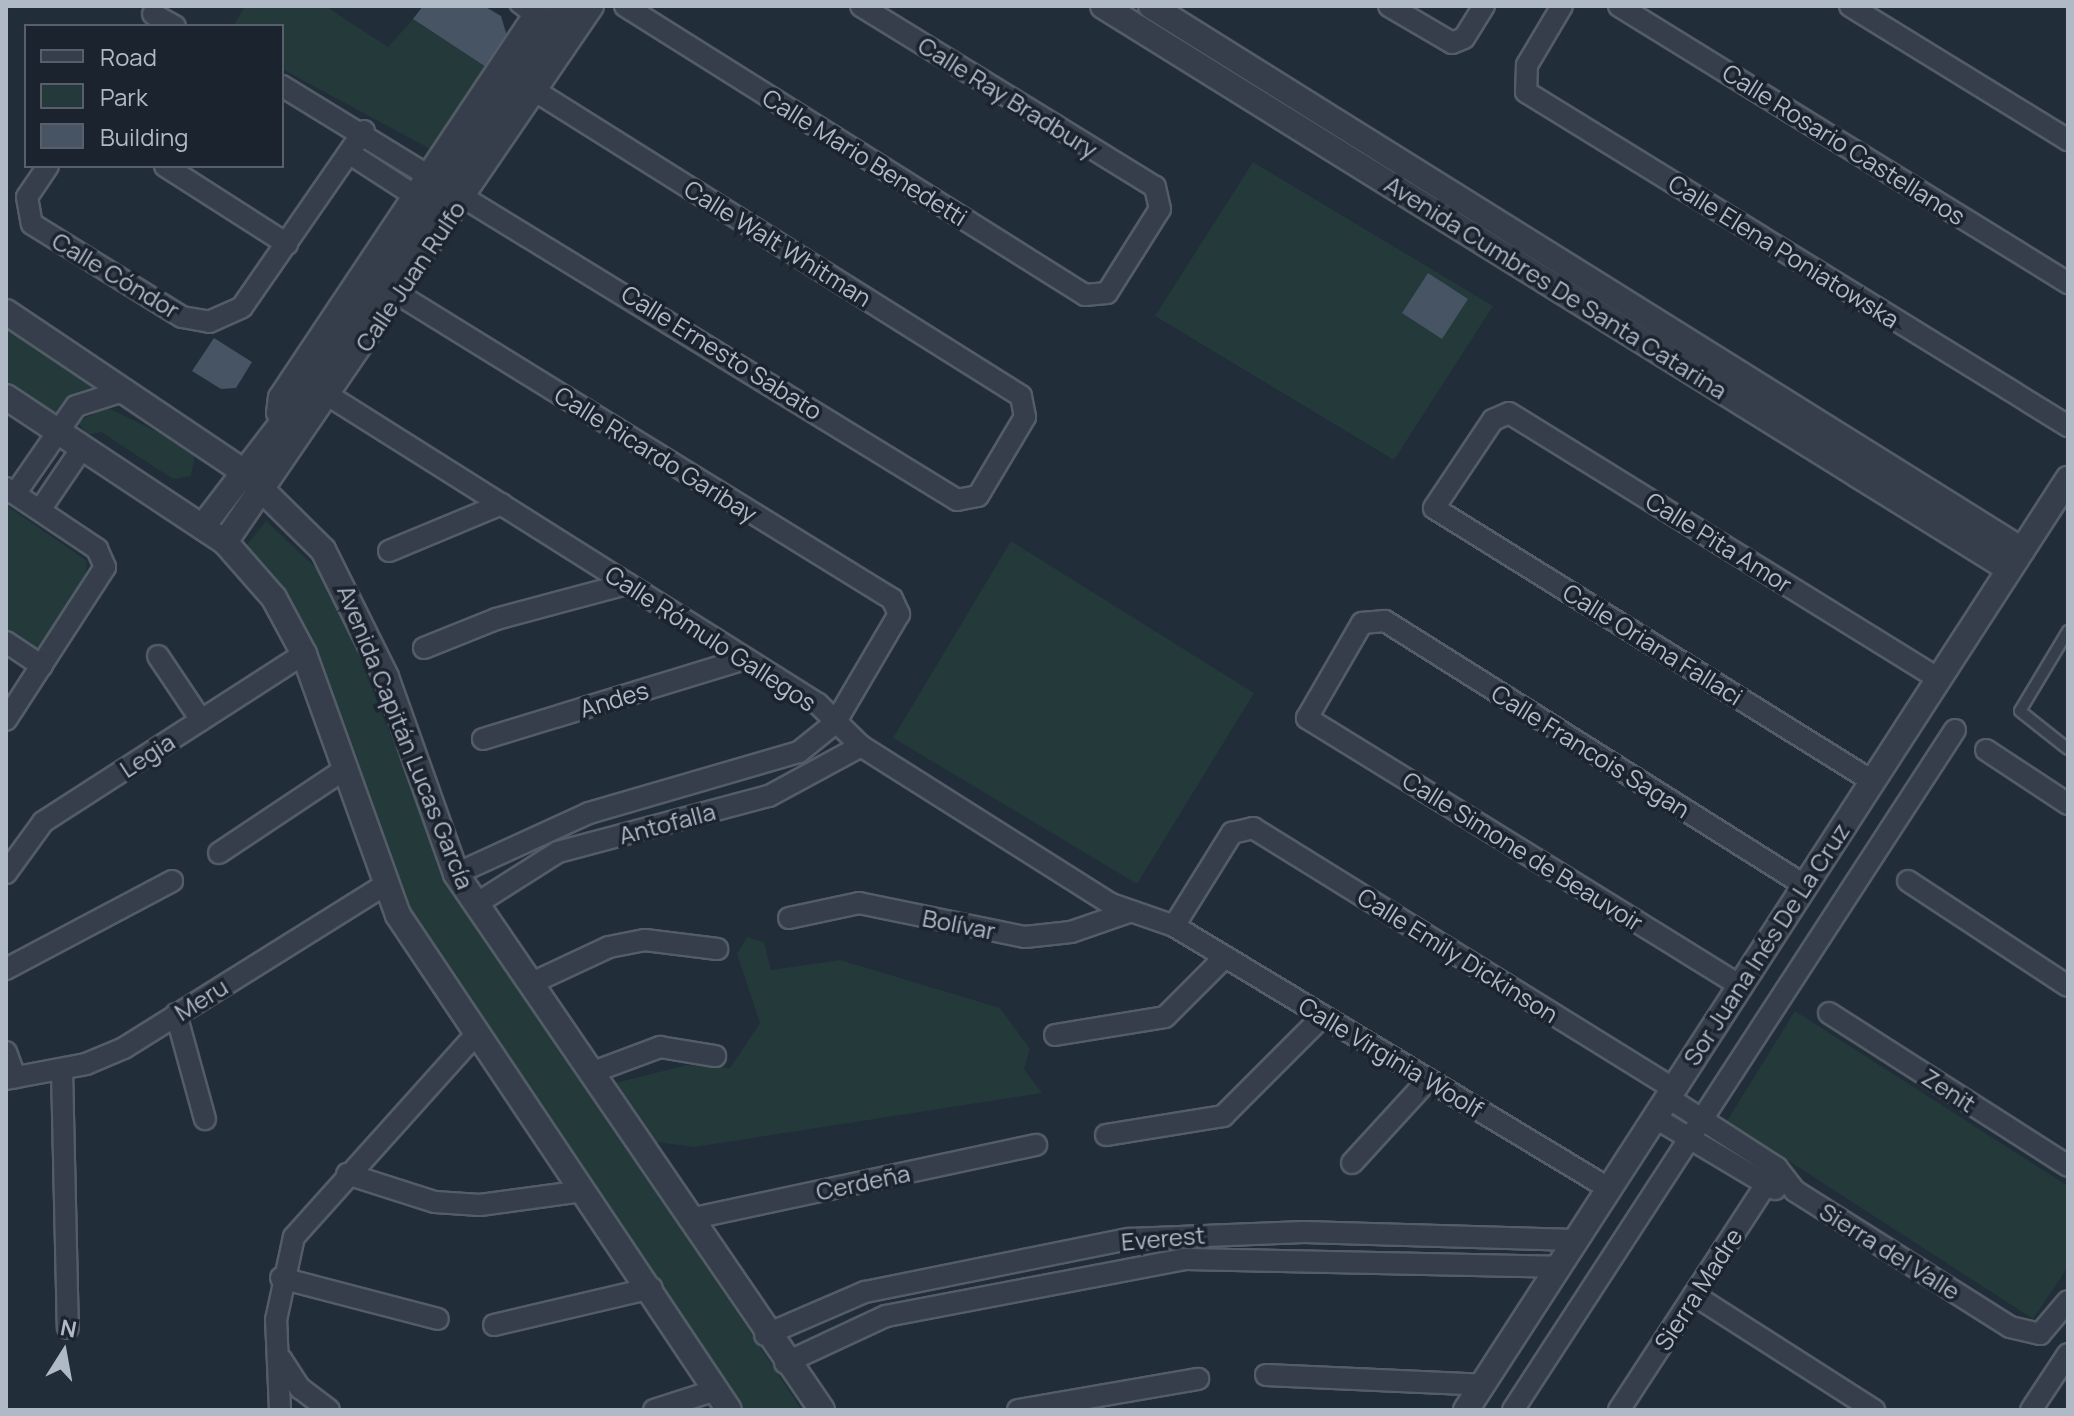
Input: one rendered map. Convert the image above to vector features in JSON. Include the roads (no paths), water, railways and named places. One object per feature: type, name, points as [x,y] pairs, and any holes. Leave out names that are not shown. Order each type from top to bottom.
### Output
[{"type":"street","name":"Calle Juan Rulfo","points":[[526,85],[566,6]]},
{"type":"street","name":"Calle Juan Rulfo","points":[[289,433],[279,397],[591,6]]},
{"type":"street","name":"Calle Mario Benedetti","points":[[625,6],[1085,295],[1107,293],[1160,209],[1155,187]]},
{"type":"street","name":"Calle Ray Bradbury","points":[[861,6],[1155,187]]},
{"type":"street","name":"Avenida Cumbres De Santa Catarina","points":[[1103,6],[1415,200],[2015,560]]},
{"type":"street","name":"Avenida Cumbres De Santa Catarina","points":[[1151,6],[1429,177],[2015,560]]},
{"type":"street","points":[[1389,6],[1452,43],[1464,38],[1484,6]]},
{"type":"street","name":"Calle Elena Poniatowska","points":[[1562,6],[1527,65],[1526,92],[2068,426]]},
{"type":"street","name":"Calle Rosario Castellanos","points":[[1619,6],[2068,283]]},
{"type":"street","points":[[1850,6],[2068,140]]},
{"type":"street","name":"Calle Juan Rulfo","points":[[225,542],[264,487],[289,433],[388,289],[449,182],[530,10]]},
{"type":"street","points":[[151,15],[171,24]]},
{"type":"street","name":"Calle Walt Whitman","points":[[526,85],[1021,396],[1025,417],[978,496]]},
{"type":"street","name":"Calle Ernesto Sabato","points":[[284,87],[449,182],[957,500],[978,496]]},
{"type":"street","name":"Calle Cóndor","points":[[47,168],[27,197],[32,224],[182,317],[209,322],[234,313],[287,244],[364,131]]},
{"type":"street","points":[[349,153],[432,207]]},
{"type":"street","points":[[168,168],[287,244]]},
{"type":"street","points":[[1415,200],[1429,177]]},
{"type":"street","name":"Calle Ricardo Garibay","points":[[388,289],[892,599],[898,625],[835,723]]},
{"type":"street","name":"Avenida Capitán Lucas García","points":[[6,312],[126,390],[264,487],[343,581],[386,677],[456,874],[534,982],[765,1335],[822,1410]]},
{"type":"street","points":[[6,720],[105,567],[97,549],[10,491],[76,406],[126,390]]},
{"type":"street","name":"Calle Rómulo Gallegos","points":[[320,390],[745,659],[835,723],[861,746],[1129,912],[1174,926]]},
{"type":"street","points":[[6,397],[225,542],[274,598],[304,654],[383,886],[476,1034],[652,1288],[722,1400],[654,1410]]},
{"type":"street","name":"Calle Pita Amor","points":[[1434,508],[1497,416],[1517,417],[1939,679]]},
{"type":"street","name":"Calle Juan Rulfo","points":[[203,526],[244,472],[289,433]]},
{"type":"street","points":[[40,510],[82,448]]},
{"type":"street","name":"Sor Juana Inés De La Cruz","points":[[1466,1410],[2068,479]]},
{"type":"street","points":[[389,551],[502,504]]},
{"type":"street","name":"Calle Oriana Fallaci","points":[[1434,508],[1872,781]]},
{"type":"street","points":[[424,648],[496,619],[627,584]]},
{"type":"street","name":"Calle Francois Sagan","points":[[1307,718],[1362,623],[1376,618],[1805,885]]},
{"type":"street","points":[[6,642],[42,666]]},
{"type":"street","name":"Legia","points":[[6,873],[43,822],[304,654]]},
{"type":"street","points":[[158,656],[201,720]]},
{"type":"street","name":"Andes","points":[[483,739],[745,659]]},
{"type":"street","name":"Calle Simone de Beauvoir","points":[[1307,718],[1739,985]]},
{"type":"street","name":"Antofalla","points":[[456,874],[589,813],[777,762],[835,723]]},
{"type":"street","name":"Sor Juana Inés De La Cruz","points":[[1513,1410],[1955,730]]},
{"type":"street","name":"Antofalla","points":[[476,904],[558,852],[769,796],[861,746]]},
{"type":"street","points":[[1986,750],[2068,804]]},
{"type":"street","points":[[219,853],[342,771]]},
{"type":"street","name":"Calle Emily Dickinson","points":[[1174,926],[1242,827],[1665,1101]]},
{"type":"street","points":[[6,969],[172,881]]},
{"type":"street","points":[[1908,881],[2068,986]]},
{"type":"street","name":"Meru","points":[[11,1078],[62,1070],[124,1048],[383,886]]},
{"type":"street","name":"Bolívar","points":[[789,918],[859,903],[1025,937],[1071,932],[1129,912]]},
{"type":"street","name":"Calle Virginia Woolf","points":[[1174,926],[1608,1188]]},
{"type":"street","points":[[534,982],[609,947],[645,940],[717,949]]},
{"type":"street","points":[[1055,1035],[1165,1017],[1225,957]]},
{"type":"street","name":"Zenit","points":[[1829,1013],[2068,1166]]},
{"type":"street","points":[[176,1014],[205,1119]]},
{"type":"street","points":[[1106,1135],[1223,1116],[1323,1016]]},
{"type":"street","points":[[280,1410],[281,1278],[294,1237],[313,1209],[476,1034]]},
{"type":"street","points":[[593,1072],[660,1047],[715,1056]]},
{"type":"street","points":[[6,1052],[11,1078]]},
{"type":"street","points":[[62,1070],[68,1328]]},
{"type":"street","points":[[1352,1163],[1428,1080]]},
{"type":"street","points":[[1665,1101],[1690,1139],[1764,1187],[1795,1191]]},
{"type":"street","name":"Sierra del Valle","points":[[1665,1101],[1702,1120],[1777,1168],[1795,1191],[2010,1327],[2040,1334],[2068,1301]]},
{"type":"street","name":"Cerdeña","points":[[690,1219],[1036,1145]]},
{"type":"street","name":"Sierra Madre","points":[[1620,1410],[1777,1168]]},
{"type":"street","points":[[347,1174],[435,1202],[480,1205],[584,1191]]},
{"type":"street","name":"Everest","points":[[765,1335],[865,1292],[1129,1239],[1304,1232],[1575,1240]]},
{"type":"street","name":"Everest","points":[[785,1363],[886,1316],[1171,1261],[1558,1267]]},
{"type":"street","points":[[281,1278],[438,1319]]},
{"type":"street","points":[[494,1325],[652,1288]]},
{"type":"street","points":[[1694,1295],[1874,1410]]},
{"type":"street","points":[[2031,1410],[2068,1354]]},
{"type":"street","points":[[281,1359],[300,1388],[329,1410]]},
{"type":"street","points":[[1266,1375],[1483,1385]]},
{"type":"street","points":[[1018,1410],[1198,1379]]},
{"type":"lane","points":[[2068,631],[2020,711],[2068,749]]}]
